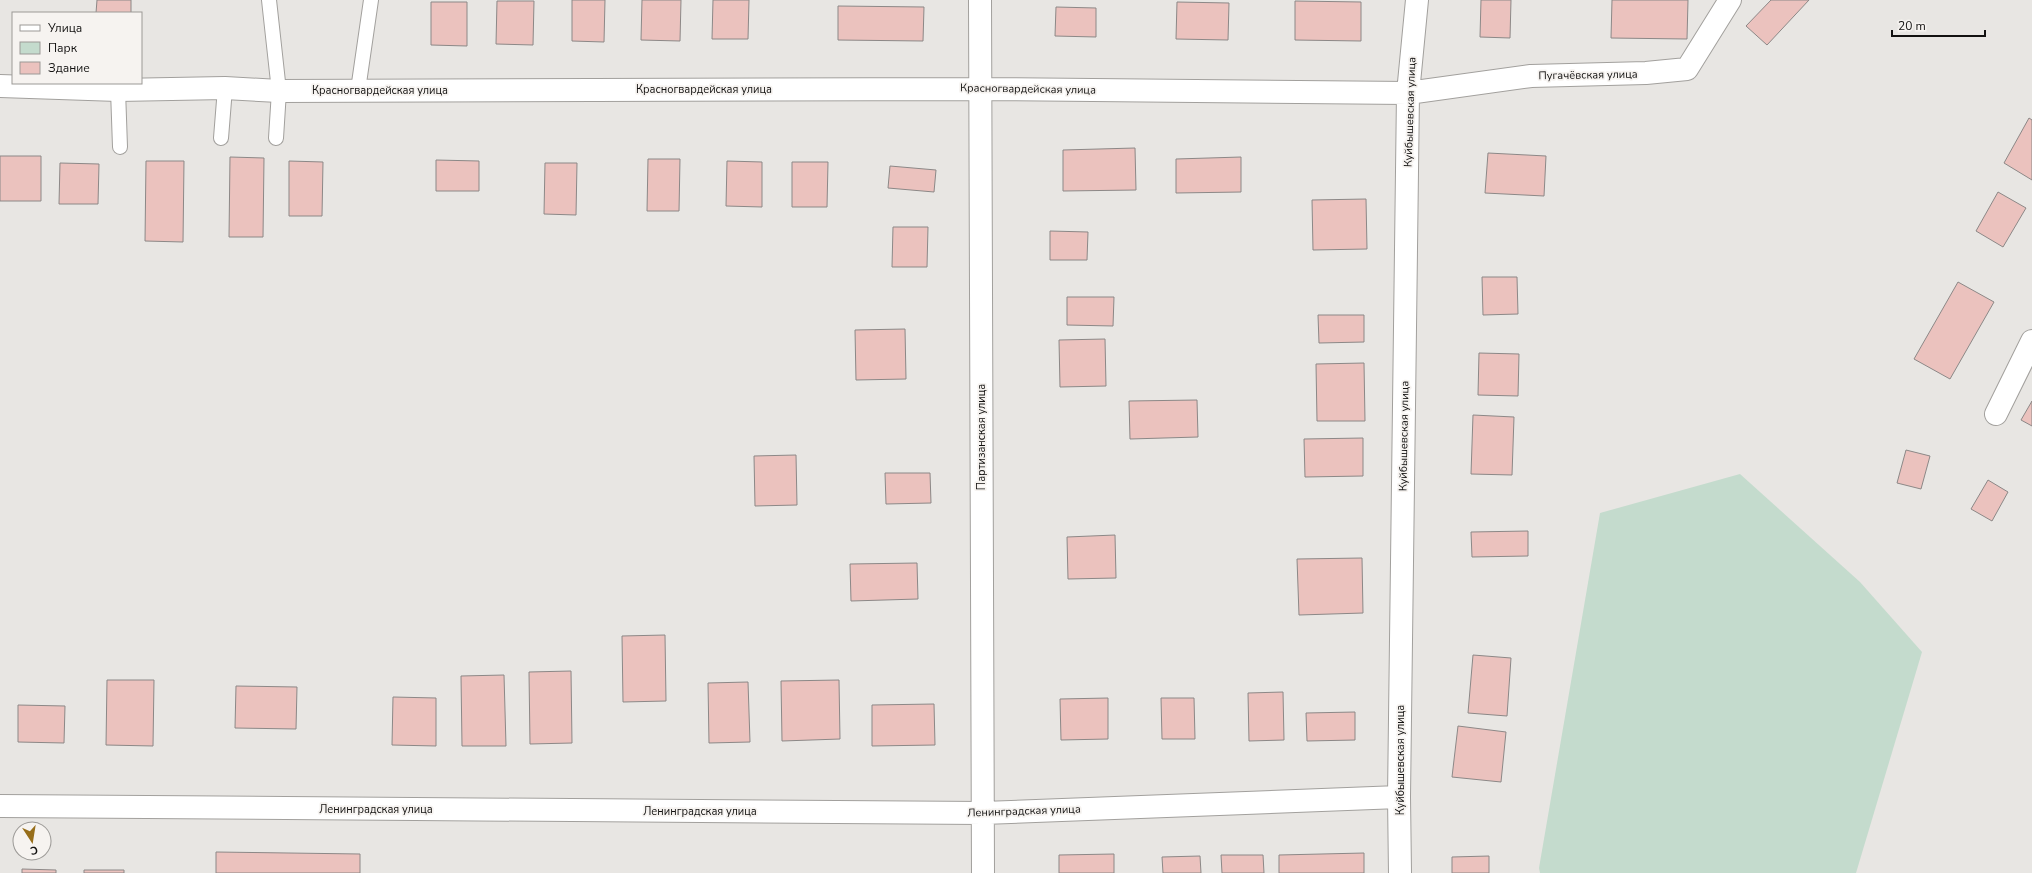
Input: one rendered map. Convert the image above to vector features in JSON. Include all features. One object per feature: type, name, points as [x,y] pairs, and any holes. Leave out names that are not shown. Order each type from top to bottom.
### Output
[{"type":"street","name":"Партизанская улица","points":[[980,0],[983,873]]},
{"type":"street","name":"Куйбышевская улица","points":[[1400,873],[1399,797],[1408,93],[1417,0]]},
{"type":"street","name":"Пугачёвская улица","points":[[1408,93],[1531,76],[1646,73],[1687,69],[1730,0]]},
{"type":"street","name":"Красногвардейская улица","points":[[0,86],[118,90],[225,88],[279,91],[980,89],[1408,93]]},
{"type":"street","points":[[1996,414],[2032,341]]},
{"type":"street","name":"Ленинградская улица","points":[[0,806],[983,813],[1399,797]]},
{"type":"lane","points":[[269,0],[279,91],[276,138]]},
{"type":"lane","points":[[358,90],[371,0]]},
{"type":"lane","points":[[221,138],[225,88]]},
{"type":"lane","points":[[118,90],[120,147]]},
{"type":"green space","points":[[1740,474],[1860,582],[1922,652],[1856,873],[1540,873],[1539,868],[1600,513]]},
{"type":"building","points":[[97,0],[131,0],[131,12],[96,12]]},
{"type":"building","points":[[572,0],[605,0],[604,42],[572,41]]},
{"type":"building","points":[[642,0],[681,0],[680,41],[641,40]]},
{"type":"building","points":[[713,0],[749,0],[748,39],[712,39]]},
{"type":"building","points":[[1481,0],[1511,0],[1510,38],[1480,37]]},
{"type":"building","points":[[1612,0],[1688,0],[1687,39],[1611,38]]},
{"type":"building","points":[[1771,0],[1809,0],[1767,45],[1746,26]]},
{"type":"building","points":[[497,1],[534,1],[533,45],[496,44]]},
{"type":"building","points":[[1295,1],[1361,2],[1361,41],[1295,40]]},
{"type":"building","points":[[431,2],[467,2],[467,46],[431,45]]},
{"type":"building","points":[[1177,2],[1229,3],[1228,40],[1176,39]]},
{"type":"building","points":[[838,6],[924,7],[923,41],[838,40]]},
{"type":"building","points":[[1056,7],[1096,8],[1096,37],[1055,36]]},
{"type":"building","points":[[2029,118],[2032,120],[2032,180],[2004,163]]},
{"type":"building","points":[[1135,148],[1136,190],[1063,191],[1063,150]]},
{"type":"building","points":[[1488,153],[1546,156],[1544,196],[1485,193]]},
{"type":"building","points":[[0,156],[41,156],[41,201],[0,201]]},
{"type":"building","points":[[230,157],[264,158],[263,237],[229,237]]},
{"type":"building","points":[[1241,157],[1241,192],[1176,193],[1176,159]]},
{"type":"building","points":[[648,159],[680,159],[679,211],[647,211]]},
{"type":"building","points":[[436,160],[479,161],[479,191],[436,191]]},
{"type":"building","points":[[146,161],[184,161],[183,242],[145,241]]},
{"type":"building","points":[[289,161],[323,162],[322,216],[289,216]]},
{"type":"building","points":[[727,161],[762,162],[762,207],[726,206]]},
{"type":"building","points":[[792,162],[828,162],[827,207],[792,207]]},
{"type":"building","points":[[60,163],[99,164],[98,204],[59,204]]},
{"type":"building","points":[[545,163],[577,163],[576,215],[544,214]]},
{"type":"building","points":[[890,166],[936,170],[934,192],[888,188]]},
{"type":"building","points":[[1998,192],[2026,208],[2003,247],[1976,231]]},
{"type":"building","points":[[1366,199],[1367,249],[1313,250],[1312,200]]},
{"type":"building","points":[[893,227],[928,227],[927,267],[892,267]]},
{"type":"building","points":[[1050,231],[1088,232],[1087,260],[1050,260]]},
{"type":"building","points":[[1482,277],[1517,277],[1518,314],[1483,315]]},
{"type":"building","points":[[1958,282],[1994,302],[1950,379],[1914,359]]},
{"type":"building","points":[[1067,297],[1114,297],[1113,326],[1067,325]]},
{"type":"building","points":[[1318,315],[1364,315],[1364,342],[1319,343]]},
{"type":"building","points":[[905,329],[906,379],[856,380],[855,330]]},
{"type":"building","points":[[1105,339],[1106,386],[1060,387],[1059,340]]},
{"type":"building","points":[[1479,353],[1519,354],[1518,396],[1478,395]]},
{"type":"building","points":[[1364,363],[1365,421],[1317,421],[1316,364]]},
{"type":"building","points":[[1197,400],[1198,437],[1130,439],[1129,401]]},
{"type":"building","points":[[2032,401],[2032,426],[2021,420]]},
{"type":"building","points":[[1473,415],[1514,417],[1512,475],[1471,474]]},
{"type":"building","points":[[1363,438],[1363,476],[1305,477],[1304,439]]},
{"type":"building","points":[[1906,450],[1930,456],[1921,489],[1897,483]]},
{"type":"building","points":[[796,455],[797,505],[755,506],[754,456]]},
{"type":"building","points":[[885,473],[930,473],[931,503],[886,504]]},
{"type":"building","points":[[1988,480],[2008,492],[1992,521],[1971,509]]},
{"type":"building","points":[[1528,531],[1528,556],[1472,557],[1471,532]]},
{"type":"building","points":[[1115,535],[1116,578],[1068,579],[1067,537]]},
{"type":"building","points":[[1362,558],[1363,613],[1299,615],[1297,559]]},
{"type":"building","points":[[917,563],[918,599],[851,601],[850,564]]},
{"type":"building","points":[[665,635],[666,701],[623,702],[622,636]]},
{"type":"building","points":[[1473,655],[1511,658],[1507,716],[1468,713]]},
{"type":"building","points":[[571,671],[572,743],[530,744],[529,672]]},
{"type":"building","points":[[504,675],[506,746],[462,746],[461,676]]},
{"type":"building","points":[[107,680],[154,680],[153,746],[106,745]]},
{"type":"building","points":[[839,680],[840,739],[782,741],[781,681]]},
{"type":"building","points":[[748,682],[750,742],[709,743],[708,683]]},
{"type":"building","points":[[236,686],[297,687],[296,729],[235,728]]},
{"type":"building","points":[[1283,692],[1284,740],[1249,741],[1248,693]]},
{"type":"building","points":[[393,697],[436,698],[436,746],[392,745]]},
{"type":"building","points":[[1108,698],[1108,739],[1061,740],[1060,699]]},
{"type":"building","points":[[1161,698],[1194,698],[1195,739],[1162,739]]},
{"type":"building","points":[[934,704],[935,745],[872,746],[872,705]]},
{"type":"building","points":[[18,705],[65,706],[64,743],[18,742]]},
{"type":"building","points":[[1355,712],[1355,740],[1307,741],[1306,713]]},
{"type":"building","points":[[1458,726],[1506,732],[1501,782],[1452,777]]},
{"type":"building","points":[[216,852],[360,854],[360,873],[216,873]]},
{"type":"building","points":[[1364,853],[1364,873],[1279,873],[1279,855]]},
{"type":"building","points":[[1114,854],[1114,873],[1059,873],[1059,855]]},
{"type":"building","points":[[1221,855],[1263,855],[1264,873],[1222,873]]},
{"type":"building","points":[[1200,856],[1201,873],[1163,873],[1162,857]]},
{"type":"building","points":[[1489,856],[1489,873],[1452,873],[1452,857]]},
{"type":"building","points":[[22,869],[56,870],[56,873],[22,873]]},
{"type":"building","points":[[84,870],[124,870],[124,873],[84,873]]}]
